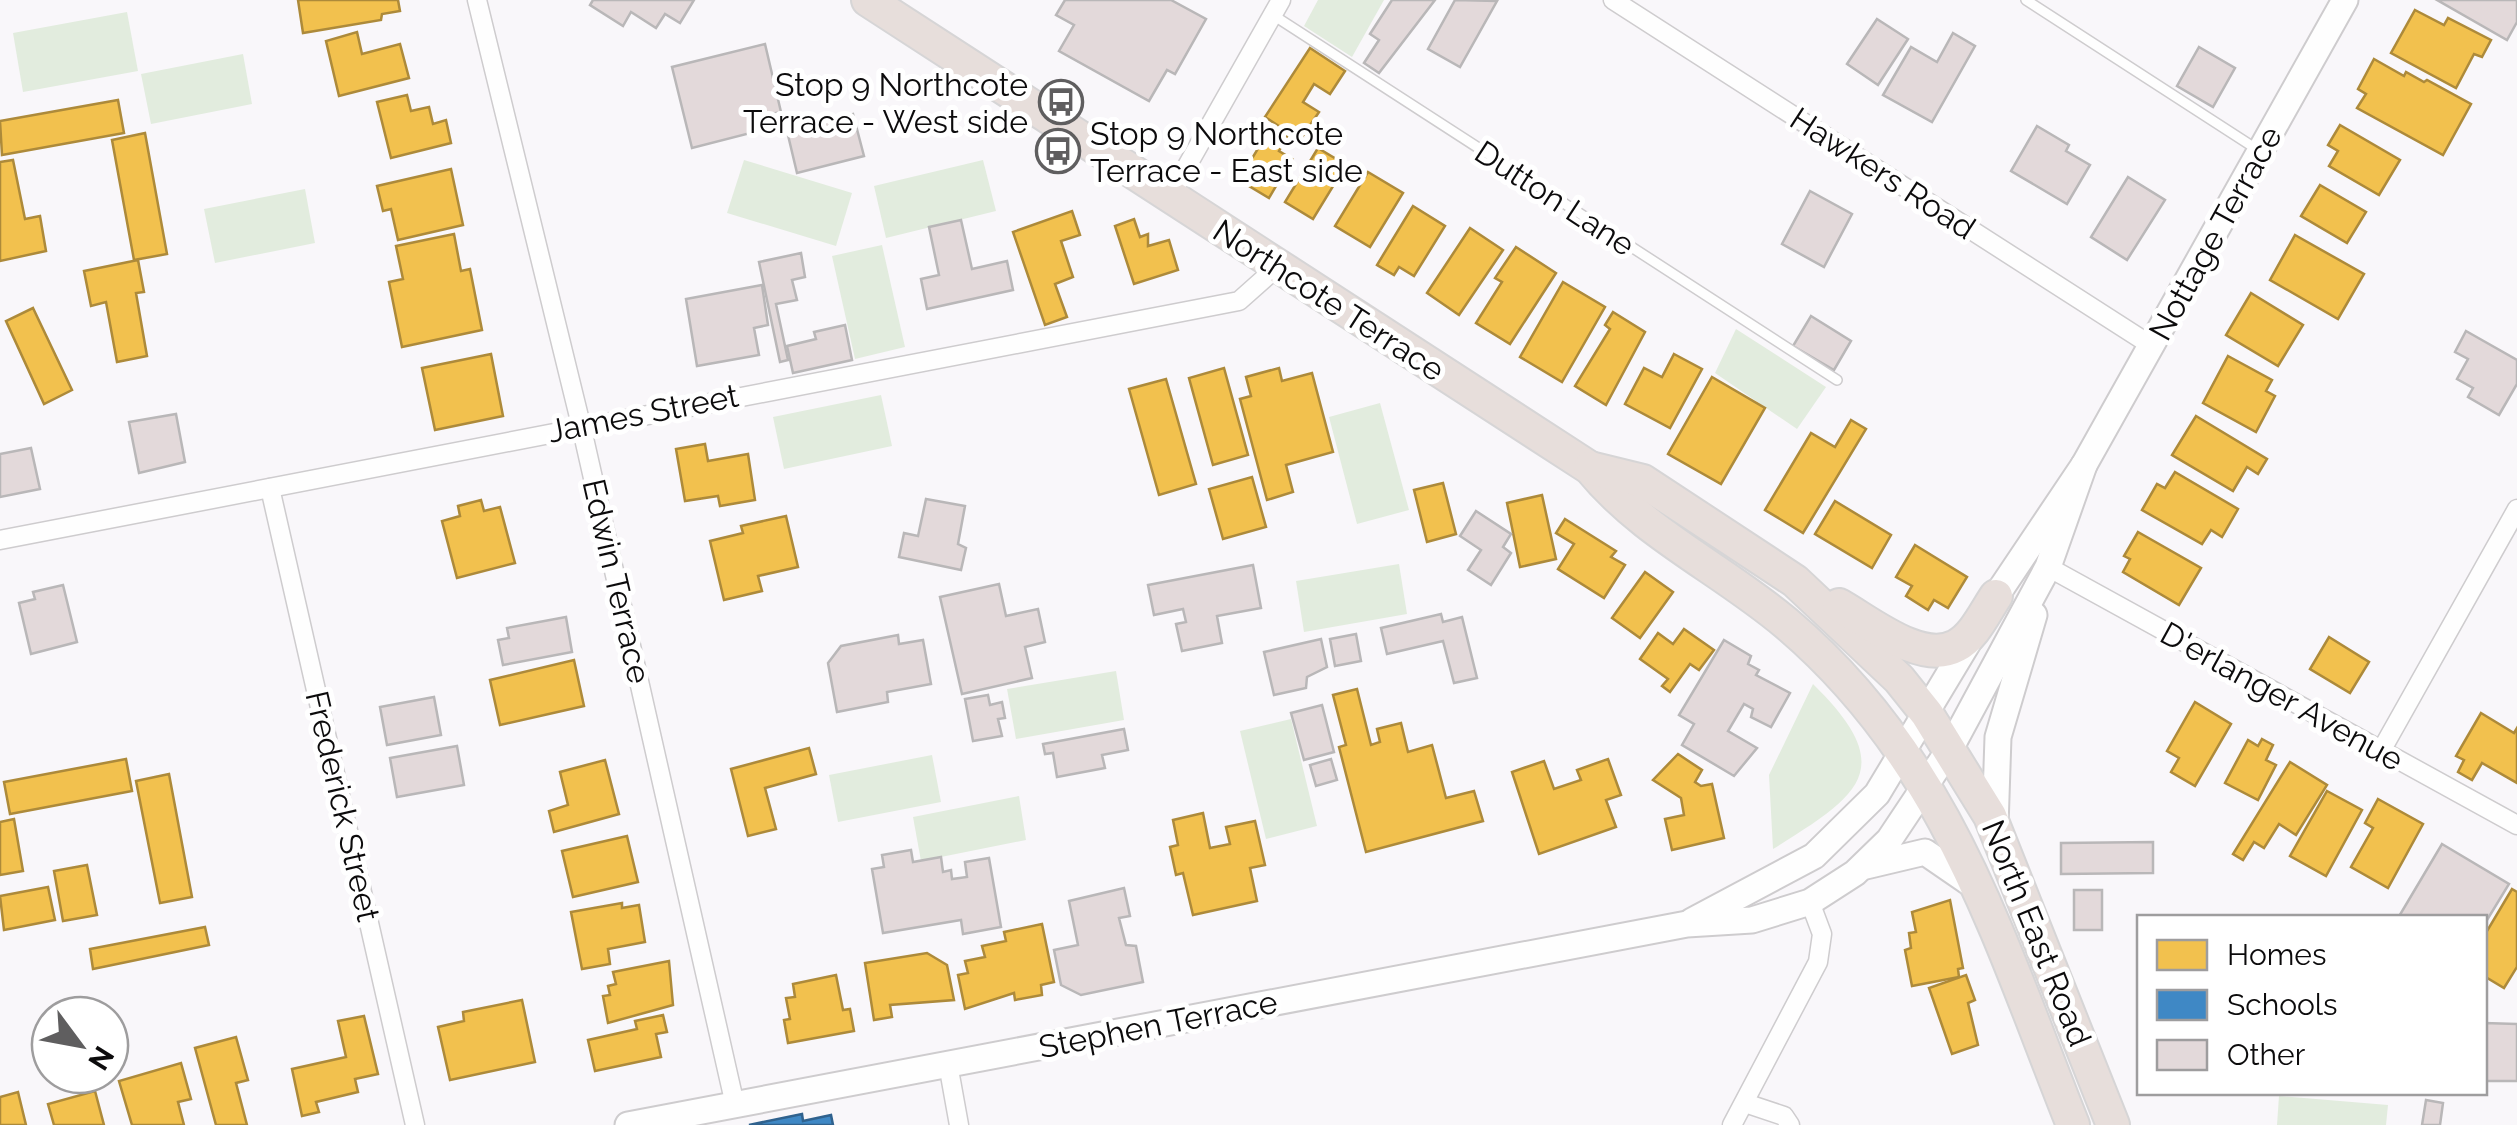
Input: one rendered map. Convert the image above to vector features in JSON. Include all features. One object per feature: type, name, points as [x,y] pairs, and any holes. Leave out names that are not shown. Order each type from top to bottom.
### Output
[{"type":"highway","name":"Northcote Terrace","points":[[868,0],[1590,468],[1616,500],[1787,624],[1904,752]]},
{"type":"highway","name":"Northcote Terrace","points":[[1590,468],[1643,481],[1795,581],[1898,679],[1927,714]]},
{"type":"highway","points":[[1795,581],[1902,640],[1931,650],[1958,646],[1996,596]]},
{"type":"highway","name":"North East Road","points":[[1927,714],[1950,746],[1995,828],[2113,1125]]},
{"type":"highway","name":"North East Road","points":[[1904,752],[1927,785],[1980,892],[2073,1125]]},
{"type":"main road","name":"Nottage Terrace","points":[[1904,752],[1996,596],[2084,465],[2345,0]]},
{"type":"main road","name":"Nottage Terrace","points":[[1927,785],[2048,567],[2084,465]]},
{"type":"main road","points":[[1995,828],[1998,737],[2048,567]]},
{"type":"main road","name":"Stephen Terrace","points":[[1687,924],[1832,844],[1877,794],[1904,752]]},
{"type":"main road","name":"Stephen Terrace","points":[[628,1125],[1687,924],[1752,920],[1810,902],[1862,868],[1900,827],[1927,785]]},
{"type":"main road","points":[[1862,868],[1926,852],[1954,868],[1980,892]]},
{"type":"street","name":"Edwin Terrace","points":[[477,0],[581,424],[735,1105]]},
{"type":"street","name":"Hawkers Road","points":[[1613,0],[2152,346]]},
{"type":"street","points":[[1170,196],[1277,8]]},
{"type":"street","name":"James Street","points":[[0,540],[581,424],[1239,301],[1276,268]]},
{"type":"street","name":"Frederick Street","points":[[270,488],[415,1125]]},
{"type":"street","points":[[2381,751],[2517,509]]},
{"type":"street","name":"D'erlanger Avenue","points":[[2048,567],[2517,825]]},
{"type":"street","points":[[1732,1125],[1818,962],[1822,934],[1810,902]]},
{"type":"street","points":[[948,1064],[960,1125]]},
{"type":"street","points":[[1744,1103],[1784,1116],[1790,1125]]},
{"type":"lane","points":[[2026,0],[2261,152]]},
{"type":"lane","name":"Dutton Lane","points":[[1277,8],[1837,380]]},
{"type":"green space","points":[[1318,0],[1384,0],[1352,57],[1304,26]]},
{"type":"green space","points":[[127,12],[138,71],[23,92],[13,33]]},
{"type":"green space","points":[[243,54],[252,104],[151,124],[141,74]]},
{"type":"green space","points":[[744,160],[852,193],[836,246],[727,213]]},
{"type":"green space","points":[[983,160],[996,211],[886,238],[874,186]]},
{"type":"green space","points":[[305,189],[315,243],[215,263],[204,209]]},
{"type":"green space","points":[[882,245],[905,347],[855,359],[832,256]]},
{"type":"green space","points":[[1736,329],[1826,387],[1797,429],[1715,373]]},
{"type":"green space","points":[[881,395],[892,446],[784,469],[773,417]]},
{"type":"green space","points":[[1380,403],[1409,510],[1357,524],[1329,417]]},
{"type":"green space","points":[[1399,564],[1407,614],[1304,632],[1296,581]]},
{"type":"green space","points":[[1116,671],[1124,720],[1016,739],[1007,689]]},
{"type":"green space","points":[[1813,684],[1856,739],[1861,760],[1858,779],[1827,813],[1773,849],[1769,775]]},
{"type":"green space","points":[[1291,719],[1317,826],[1266,839],[1240,731]]},
{"type":"green space","points":[[932,755],[941,802],[838,822],[829,775]]},
{"type":"green space","points":[[1019,796],[1026,840],[921,861],[913,817]]},
{"type":"green space","points":[[2279,1096],[2388,1105],[2386,1125],[2277,1125]]},
{"type":"building: Homes","points":[[298,0],[398,0],[400,11],[382,14],[381,20],[303,33]]},
{"type":"building: Homes","points":[[2415,10],[2444,25],[2448,18],[2491,40],[2482,57],[2474,54],[2456,88],[2391,53]]},
{"type":"building: Homes","points":[[357,32],[362,54],[400,44],[409,78],[339,96],[326,41]]},
{"type":"building: Homes","points":[[1310,48],[1345,71],[1330,94],[1314,84],[1303,102],[1319,112],[1300,140],[1265,117]]},
{"type":"building: Homes","points":[[2374,59],[2404,76],[2406,72],[2427,80],[2471,104],[2443,155],[2357,108],[2366,94],[2358,89]]},
{"type":"building: Homes","points":[[407,95],[411,111],[429,107],[433,124],[446,120],[451,143],[391,158],[377,102]]},
{"type":"building: Homes","points":[[118,100],[124,133],[2,155],[0,121]]},
{"type":"building: Homes","points":[[2340,125],[2400,160],[2379,195],[2329,166],[2338,151],[2328,145]]},
{"type":"building: Homes","points":[[1271,127],[1287,137],[1279,151],[1292,159],[1269,198],[1239,180]]},
{"type":"building: Homes","points":[[145,133],[167,254],[134,260],[112,140]]},
{"type":"building: Homes","points":[[1318,148],[1346,165],[1313,219],[1285,202]]},
{"type":"building: Homes","points":[[13,160],[25,219],[40,216],[46,251],[0,261],[0,162]]},
{"type":"building: Homes","points":[[451,169],[463,225],[398,240],[391,209],[383,211],[377,186]]},
{"type":"building: Homes","points":[[1368,172],[1403,193],[1370,247],[1335,226]]},
{"type":"building: Homes","points":[[2320,185],[2366,212],[2347,243],[2301,216]]},
{"type":"building: Homes","points":[[1413,206],[1445,226],[1414,276],[1399,267],[1394,275],[1377,265]]},
{"type":"building: Homes","points":[[1072,211],[1080,235],[1061,241],[1073,277],[1055,284],[1067,317],[1045,325],[1013,232]]},
{"type":"building: Homes","points":[[1134,219],[1140,237],[1148,234],[1148,246],[1169,240],[1178,270],[1134,284],[1115,226]]},
{"type":"building: Homes","points":[[1470,228],[1503,250],[1459,315],[1427,293]]},
{"type":"building: Homes","points":[[454,234],[461,271],[470,269],[482,330],[402,347],[389,282],[403,279],[396,246]]},
{"type":"building: Homes","points":[[2295,235],[2364,274],[2338,319],[2270,280]]},
{"type":"building: Homes","points":[[1516,247],[1556,273],[1510,344],[1476,323],[1502,282],[1495,278]]},
{"type":"building: Homes","points":[[138,260],[144,292],[136,293],[147,356],[117,362],[106,302],[91,306],[84,271]]},
{"type":"building: Homes","points":[[1563,282],[1605,307],[1562,382],[1520,357]]},
{"type":"building: Homes","points":[[2251,293],[2303,325],[2278,366],[2226,335]]},
{"type":"building: Homes","points":[[33,308],[72,390],[44,404],[6,321]]},
{"type":"building: Homes","points":[[1613,312],[1645,332],[1606,405],[1575,386],[1610,329],[1605,325]]},
{"type":"building: Homes","points":[[491,354],[503,416],[435,430],[422,368]]},
{"type":"building: Homes","points":[[1674,354],[1702,369],[1670,428],[1625,404],[1644,368],[1662,377]]},
{"type":"building: Homes","points":[[2228,356],[2272,380],[2266,391],[2275,396],[2256,432],[2203,403]]},
{"type":"building: Homes","points":[[1224,368],[1248,455],[1213,465],[1189,378]]},
{"type":"building: Homes","points":[[1279,368],[1282,381],[1312,373],[1333,452],[1286,465],[1293,492],[1267,500],[1240,399],[1251,396],[1246,377]]},
{"type":"building: Homes","points":[[1712,377],[1765,408],[1721,484],[1668,454]]},
{"type":"building: Homes","points":[[1166,379],[1196,484],[1159,495],[1129,389]]},
{"type":"building: Homes","points":[[2196,416],[2267,459],[2258,474],[2247,467],[2233,491],[2172,455]]},
{"type":"building: Homes","points":[[1851,420],[1866,429],[1803,533],[1765,510],[1811,433],[1835,447]]},
{"type":"building: Homes","points":[[705,444],[708,461],[748,454],[755,500],[720,506],[718,496],[685,501],[676,449]]},
{"type":"building: Homes","points":[[2175,472],[2238,509],[2222,537],[2211,530],[2202,544],[2142,510],[2157,484],[2165,488]]},
{"type":"building: Homes","points":[[1252,477],[1266,527],[1223,539],[1209,489]]},
{"type":"building: Homes","points":[[1443,483],[1456,534],[1427,542],[1414,490]]},
{"type":"building: Homes","points":[[1542,495],[1556,559],[1520,567],[1507,503]]},
{"type":"building: Homes","points":[[481,500],[484,511],[500,507],[515,563],[457,578],[442,521],[460,516],[458,506]]},
{"type":"building: Homes","points":[[1835,501],[1891,535],[1872,568],[1815,534]]},
{"type":"building: Homes","points":[[786,516],[798,567],[758,576],[762,591],[724,600],[710,541],[743,533],[741,526]]},
{"type":"building: Homes","points":[[1565,519],[1616,551],[1611,557],[1625,565],[1604,598],[1558,569],[1574,544],[1556,533]]},
{"type":"building: Homes","points":[[2138,532],[2201,568],[2179,605],[2123,572],[2130,559],[2124,556]]},
{"type":"building: Homes","points":[[1915,545],[1967,577],[1948,608],[1934,600],[1928,610],[1906,596],[1912,586],[1896,577]]},
{"type":"building: Homes","points":[[1645,572],[1673,592],[1640,638],[1612,618]]},
{"type":"building: Homes","points":[[1684,629],[1714,650],[1699,670],[1690,664],[1670,692],[1662,686],[1668,679],[1640,659],[1658,633],[1673,644]]},
{"type":"building: Homes","points":[[2329,637],[2369,662],[2350,693],[2310,669]]},
{"type":"building: Homes","points":[[574,660],[584,706],[500,725],[490,680]]},
{"type":"building: Homes","points":[[1357,689],[1371,745],[1380,742],[1377,729],[1401,723],[1408,752],[1432,745],[1446,798],[1474,791],[1483,821],[1366,852],[1339,747],[1346,745],[1333,695]]},
{"type":"building: Homes","points":[[2195,702],[2231,724],[2195,786],[2171,772],[2179,758],[2167,751]]},
{"type":"building: Homes","points":[[2481,713],[2514,733],[2517,728],[2517,783],[2482,763],[2472,780],[2458,772],[2464,760],[2456,756]]},
{"type":"building: Homes","points":[[2262,739],[2273,745],[2266,760],[2276,765],[2258,800],[2225,783],[2248,740],[2258,746]]},
{"type":"building: Homes","points":[[809,748],[816,774],[765,788],[776,829],[748,836],[731,769]]},
{"type":"building: Homes","points":[[1678,754],[1702,770],[1695,782],[1701,786],[1712,784],[1724,838],[1672,850],[1665,819],[1684,815],[1681,798],[1653,780]]},
{"type":"building: Homes","points":[[126,759],[132,791],[10,814],[4,782]]},
{"type":"building: Homes","points":[[1608,759],[1621,795],[1606,800],[1616,827],[1539,854],[1512,772],[1544,761],[1554,789],[1581,780],[1577,770]]},
{"type":"building: Homes","points":[[605,760],[619,814],[554,832],[549,811],[568,805],[560,772]]},
{"type":"building: Homes","points":[[2290,762],[2327,785],[2296,835],[2279,824],[2264,848],[2254,842],[2243,860],[2233,854]]},
{"type":"building: Homes","points":[[169,774],[192,897],[160,903],[136,781]]},
{"type":"building: Homes","points":[[2327,791],[2362,810],[2326,876],[2290,856]]},
{"type":"building: Homes","points":[[2378,799],[2423,824],[2388,888],[2351,867],[2373,828],[2365,823]]},
{"type":"building: Homes","points":[[1203,813],[1210,848],[1230,844],[1226,827],[1255,821],[1265,865],[1250,868],[1257,901],[1193,915],[1183,873],[1176,875],[1170,847],[1178,845],[1173,820]]},
{"type":"building: Homes","points":[[14,819],[23,871],[0,875],[0,822]]},
{"type":"building: Homes","points":[[627,836],[638,882],[573,897],[562,851]]},
{"type":"building: Homes","points":[[87,865],[97,915],[63,921],[54,871]]},
{"type":"building: Homes","points":[[48,887],[55,920],[4,930],[0,896]]},
{"type":"building: Homes","points":[[2512,889],[2517,892],[2517,967],[2504,988],[2487,978],[2487,931]]},
{"type":"building: Homes","points":[[1950,900],[1963,968],[1958,969],[1959,977],[1912,986],[1905,950],[1911,948],[1909,933],[1916,932],[1912,912]]},
{"type":"building: Homes","points":[[622,903],[622,908],[639,905],[645,942],[608,949],[610,964],[582,969],[571,912]]},
{"type":"building: Homes","points":[[1042,924],[1054,982],[1041,985],[1042,995],[1015,1000],[1014,993],[965,1009],[958,975],[968,973],[965,961],[985,957],[982,946],[1006,941],[1004,932]]},
{"type":"building: Homes","points":[[205,927],[209,945],[93,969],[90,949]]},
{"type":"building: Homes","points":[[927,953],[947,965],[954,1000],[890,1005],[892,1017],[874,1020],[865,963]]},
{"type":"building: Homes","points":[[669,961],[673,1005],[608,1023],[603,996],[610,995],[608,986],[616,984],[613,972]]},
{"type":"building: Homes","points":[[836,975],[843,1010],[850,1009],[854,1031],[788,1043],[784,1020],[790,1019],[786,998],[795,997],[793,984]]},
{"type":"building: Homes","points":[[1966,975],[1975,1000],[1968,1003],[1978,1045],[1952,1054],[1929,988]]},
{"type":"building: Homes","points":[[522,1000],[535,1062],[450,1080],[438,1027],[464,1021],[463,1012]]},
{"type":"building: Homes","points":[[663,1015],[667,1032],[656,1034],[661,1057],[595,1071],[588,1040],[637,1029],[635,1021]]},
{"type":"building: Homes","points":[[364,1016],[378,1074],[355,1079],[358,1092],[316,1102],[319,1112],[302,1116],[292,1069],[346,1057],[338,1021]]},
{"type":"building: Homes","points":[[236,1037],[248,1080],[236,1083],[247,1125],[216,1125],[195,1048]]},
{"type":"building: Homes","points":[[181,1063],[191,1099],[178,1102],[184,1125],[132,1125],[123,1095],[130,1095],[130,1078]]},
{"type":"building: Homes","points":[[18,1092],[26,1125],[0,1125],[0,1097]]},
{"type":"building: Homes","points":[[96,1095],[104,1125],[54,1125],[48,1104]]},
{"type":"building: Schools","points":[[802,1114],[803,1121],[831,1115],[833,1125],[749,1125]]},
{"type":"building: Other","points":[[593,0],[694,0],[680,23],[665,14],[656,28],[631,12],[623,26],[590,5]]},
{"type":"building: Other","points":[[1065,0],[1171,0],[1206,19],[1175,74],[1167,70],[1149,101],[1059,51],[1074,25],[1056,15]]},
{"type":"building: Other","points":[[1392,0],[1435,0],[1379,73],[1364,63],[1379,40],[1370,34]]},
{"type":"building: Other","points":[[1455,0],[1497,1],[1460,67],[1428,49]]},
{"type":"building: Other","points":[[2437,0],[2517,0],[2517,22],[2507,40]]},
{"type":"building: Other","points":[[1877,19],[1908,39],[1878,85],[1847,64]]},
{"type":"building: Other","points":[[1953,33],[1975,46],[1932,122],[1883,95],[1911,47],[1937,62]]},
{"type":"building: Other","points":[[765,44],[781,112],[767,115],[770,128],[692,148],[672,67]]},
{"type":"building: Other","points":[[2199,47],[2235,68],[2213,107],[2177,86]]},
{"type":"building: Other","points":[[853,114],[864,156],[797,173],[787,131]]},
{"type":"building: Other","points":[[2037,126],[2069,145],[2066,151],[2090,165],[2067,204],[2011,171]]},
{"type":"building: Other","points":[[2128,177],[2165,200],[2127,260],[2091,237]]},
{"type":"building: Other","points":[[1810,191],[1852,214],[1824,267],[1782,244]]},
{"type":"building: Other","points":[[961,220],[972,269],[1007,261],[1013,290],[927,309],[921,279],[939,275],[929,227]]},
{"type":"building: Other","points":[[801,253],[805,277],[792,280],[797,300],[776,304],[788,360],[780,362],[759,262]]},
{"type":"building: Other","points":[[762,285],[768,325],[754,328],[759,355],[697,366],[686,299]]},
{"type":"building: Other","points":[[1811,316],[1851,341],[1834,370],[1793,346]]},
{"type":"building: Other","points":[[845,325],[852,360],[793,373],[787,346],[816,339],[814,332]]},
{"type":"building: Other","points":[[2466,331],[2517,360],[2517,384],[2499,415],[2468,397],[2473,388],[2457,379],[2468,359],[2455,352]]},
{"type":"building: Other","points":[[176,414],[185,462],[139,473],[129,422]]},
{"type":"building: Other","points":[[31,448],[40,489],[0,497],[0,454]]},
{"type":"building: Other","points":[[926,499],[965,506],[958,544],[966,548],[961,570],[899,557],[904,533],[918,536]]},
{"type":"building: Other","points":[[1476,511],[1511,534],[1503,547],[1511,553],[1491,585],[1468,570],[1481,550],[1460,536]]},
{"type":"building: Other","points":[[1253,565],[1261,608],[1217,616],[1222,643],[1182,651],[1176,624],[1186,622],[1183,609],[1154,615],[1148,585]]},
{"type":"building: Other","points":[[999,584],[1006,616],[1038,609],[1045,642],[1025,647],[1032,678],[962,694],[940,597]]},
{"type":"building: Other","points":[[63,585],[77,642],[31,654],[19,603],[35,599],[33,592]]},
{"type":"building: Other","points":[[1441,614],[1443,622],[1462,617],[1477,678],[1454,683],[1443,641],[1387,654],[1381,628]]},
{"type":"building: Other","points":[[566,617],[572,652],[503,665],[498,640],[509,638],[507,628]]},
{"type":"building: Other","points":[[1356,634],[1361,661],[1335,666],[1330,639]]},
{"type":"building: Other","points":[[898,635],[899,644],[923,640],[931,684],[887,692],[888,702],[837,712],[828,663],[841,646]]},
{"type":"building: Other","points":[[1321,639],[1327,667],[1307,677],[1306,688],[1274,695],[1264,652]]},
{"type":"building: Other","points":[[1724,640],[1751,656],[1748,664],[1759,670],[1756,675],[1790,693],[1771,727],[1751,717],[1753,709],[1744,704],[1728,731],[1757,748],[1734,776],[1682,745],[1694,724],[1679,715]]},
{"type":"building: Other","points":[[988,695],[990,705],[1002,702],[1005,718],[998,719],[1002,736],[973,741],[965,699]]},
{"type":"building: Other","points":[[434,697],[441,735],[387,745],[380,707]]},
{"type":"building: Other","points":[[1322,705],[1334,752],[1304,760],[1291,713]]},
{"type":"building: Other","points":[[1124,729],[1128,750],[1102,755],[1105,768],[1057,777],[1053,753],[1045,754],[1043,744]]},
{"type":"building: Other","points":[[457,746],[464,785],[397,797],[390,758]]},
{"type":"building: Other","points":[[1331,759],[1337,780],[1316,786],[1310,765]]},
{"type":"building: Other","points":[[2153,842],[2153,873],[2061,874],[2061,843]]},
{"type":"building: Other","points":[[2442,844],[2509,884],[2487,920],[2487,915],[2400,915]]},
{"type":"building: Other","points":[[911,850],[913,862],[941,857],[943,872],[951,870],[952,879],[967,877],[965,862],[989,858],[1001,927],[963,934],[961,920],[883,933],[872,869],[884,867],[882,855]]},
{"type":"building: Other","points":[[1124,888],[1130,916],[1119,918],[1126,945],[1136,946],[1143,982],[1081,995],[1061,985],[1054,950],[1078,945],[1069,901]]},
{"type":"building: Other","points":[[2074,890],[2102,890],[2102,930],[2074,930]]},
{"type":"building: Other","points":[[2487,1023],[2517,1024],[2517,1081],[2487,1081]]},
{"type":"building: Other","points":[[2426,1100],[2443,1103],[2440,1125],[2422,1125]]},
{"type":"place","name":"Stop 9 Northcote Terrace - West side","points":[[1061,102]]},
{"type":"place","name":"Stop 9 Northcote Terrace - East side","points":[[1058,151]]}]
